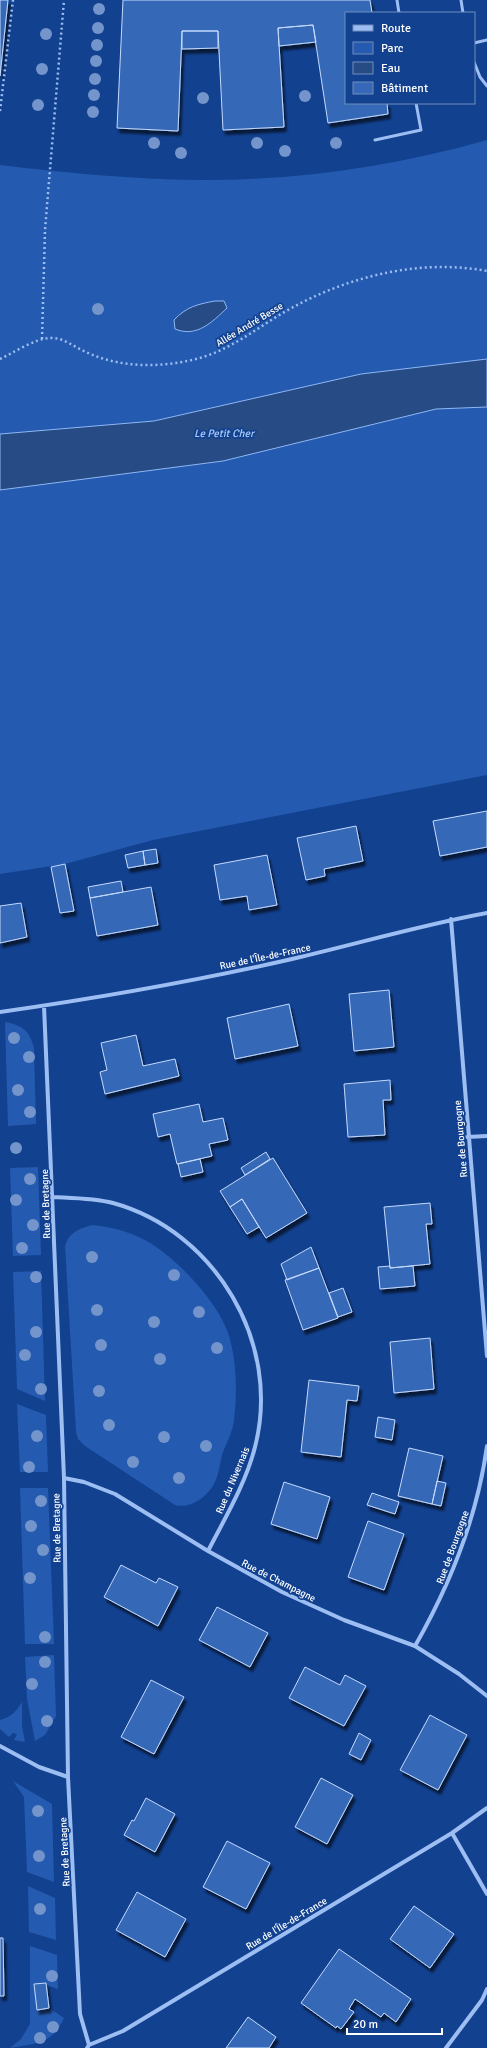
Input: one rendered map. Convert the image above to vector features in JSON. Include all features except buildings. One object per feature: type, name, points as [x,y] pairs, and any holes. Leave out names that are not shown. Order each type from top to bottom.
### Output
[{"type":"street","name":"Rue de l'Île-de-France","points":[[0,1012],[44,1006],[263,966],[354,945],[451,920],[487,913]]},
{"type":"street","name":"Rue de Bourgogne","points":[[451,920],[487,1356]]},
{"type":"street","name":"Rue de Bretagne","points":[[44,1006],[64,1478],[68,1777],[80,2014],[88,2047]]},
{"type":"street","points":[[468,1137],[487,1136]]},
{"type":"street","name":"Rue du Nivernais","points":[[53,1197],[85,1198],[113,1203],[139,1212],[184,1238],[211,1265],[228,1288],[242,1314],[254,1347],[260,1384],[259,1422],[255,1447],[247,1470],[208,1551]]},
{"type":"street","name":"Rue de Bourgogne","points":[[415,1646],[452,1575],[468,1531],[478,1498],[487,1446]]},
{"type":"street","name":"Rue de Champagne","points":[[64,1478],[84,1482],[115,1494],[208,1551],[282,1592],[344,1620],[415,1646],[459,1674],[487,1696]]},
{"type":"street","points":[[0,1746],[39,1767],[68,1777]]},
{"type":"street","name":"Rue de l'Île-de-France","points":[[88,2047],[122,2031],[452,1833],[487,1808]]},
{"type":"street","points":[[452,1833],[487,1894]]},
{"type":"street","points":[[446,2048],[477,2006],[487,1989]]},
{"type":"lane","points":[[397,0],[399,12]]},
{"type":"lane","points":[[461,0],[464,12]]},
{"type":"lane","points":[[475,43],[487,40]]},
{"type":"lane","points":[[475,64],[480,77],[487,86]]},
{"type":"lane","points":[[375,140],[421,130],[416,104]]},
{"type":"path","points":[[0,111],[13,0]]},
{"type":"path","points":[[42,339],[45,230],[64,0]]},
{"type":"path","name":"Allée André Besse","points":[[0,359],[42,339],[50,338],[65,341],[86,352],[109,361],[131,365],[173,363],[195,359],[227,348],[261,326],[314,296],[360,279],[417,268],[444,266],[487,271]]},
{"type":"green space","points":[[487,140],[487,359],[361,374],[154,421],[0,434],[0,165],[128,177],[180,180],[241,179],[348,170],[418,157]]},
{"type":"green space","points":[[487,407],[487,775],[153,840],[65,864],[0,874],[0,490],[223,461],[436,409]]},
{"type":"green space","points":[[5,1022],[21,1027],[28,1033],[34,1048],[36,1124],[8,1126]]},
{"type":"green space","points":[[38,1167],[41,1255],[13,1256],[10,1168]]},
{"type":"green space","points":[[92,1225],[117,1229],[135,1235],[154,1245],[181,1267],[194,1281],[217,1311],[225,1325],[230,1339],[236,1379],[236,1400],[233,1424],[214,1484],[207,1494],[192,1504],[181,1506],[175,1505],[85,1446],[78,1439],[76,1432],[65,1246],[72,1234]]},
{"type":"green space","points":[[41,1271],[45,1401],[17,1389],[13,1272]]},
{"type":"green space","points":[[17,1404],[46,1415],[48,1472],[20,1472]]},
{"type":"green space","points":[[20,1488],[48,1488],[54,1644],[25,1644]]},
{"type":"green space","points":[[54,1655],[56,1716],[45,1735],[35,1741],[27,1699],[25,1657]]},
{"type":"green space","points":[[22,1702],[22,1726],[25,1742],[14,1740],[17,1734],[13,1733],[9,1737],[0,1729],[0,1720],[13,1714]]},
{"type":"green space","points":[[13,1781],[52,1804],[54,1882],[27,1872],[24,1797]]},
{"type":"green space","points":[[28,1886],[55,1898],[56,1940],[29,1932]]},
{"type":"green space","points":[[30,1946],[57,1955],[58,1989],[44,1984],[37,2010],[49,2008],[64,2018],[59,2027],[48,2038],[35,2043],[10,2048],[21,2039],[30,2024]]},
{"type":"water","points":[[215,301],[224,301],[227,308],[210,323],[197,330],[183,331],[175,329],[174,320],[183,312],[198,305]]},
{"type":"water","name":"Le Petit Cher","points":[[487,359],[487,407],[436,409],[223,461],[0,490],[0,434],[154,421],[361,374]]}]
